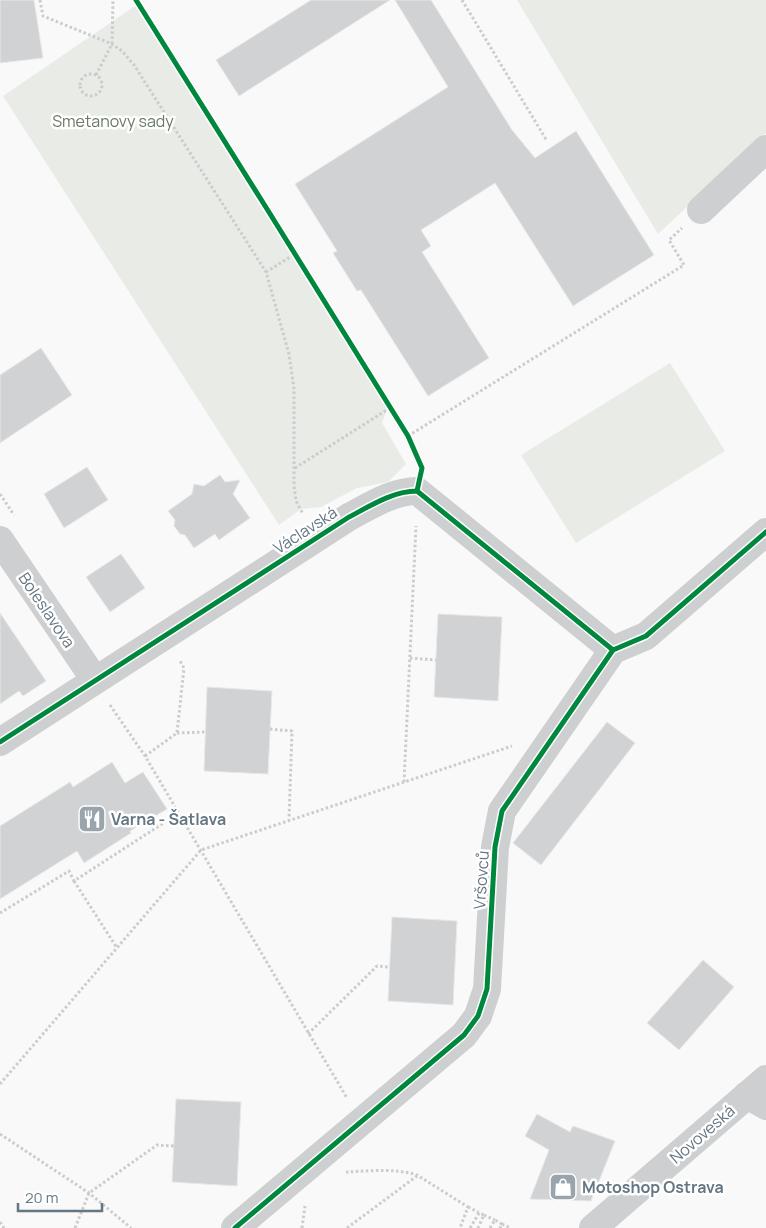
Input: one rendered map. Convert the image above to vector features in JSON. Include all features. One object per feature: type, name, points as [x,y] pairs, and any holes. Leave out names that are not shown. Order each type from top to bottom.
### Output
[{"type":"street","points":[[701,210],[766,149]]},
{"type":"street","name":"Václavská","points":[[0,742],[349,516],[405,491],[417,491]]},
{"type":"street","points":[[417,491],[613,650],[646,636],[766,532]]},
{"type":"street","name":"Boleslavova","points":[[0,540],[95,680]]},
{"type":"street","name":"Vršovců","points":[[235,1228],[464,1035],[478,1016],[487,989],[495,847],[502,810],[613,650]]},
{"type":"street","name":"Novoveská","points":[[593,1228],[760,1093]]},
{"type":"path","points":[[40,0],[43,16],[112,44],[122,51],[134,65],[266,272],[289,354],[294,389],[294,486],[296,501],[319,536]]},
{"type":"path","points":[[96,75],[112,44],[113,0]]},
{"type":"path","points":[[462,0],[547,140]]},
{"type":"path","points":[[89,74],[96,75],[102,84],[100,92],[90,96],[83,93],[80,87],[81,80],[89,74]]},
{"type":"path","points":[[408,436],[684,265],[669,240],[701,210]]},
{"type":"path","points":[[291,246],[300,262]]},
{"type":"path","points":[[266,272],[295,254]]},
{"type":"path","points":[[385,400],[394,415]]},
{"type":"path","points":[[294,469],[390,408]]},
{"type":"path","points":[[403,429],[412,444]]},
{"type":"path","points":[[404,782],[417,491]]},
{"type":"path","points":[[165,635],[184,668],[177,733]]},
{"type":"path","points":[[410,658],[436,660]]},
{"type":"path","points":[[95,680],[145,756],[361,1122]]},
{"type":"path","points":[[270,730],[292,731],[289,820]]},
{"type":"path","points":[[145,756],[177,733],[205,732]]},
{"type":"path","points":[[0,1084],[201,850],[555,732]]},
{"type":"path","points":[[74,881],[179,813]]},
{"type":"path","points":[[0,913],[68,871],[117,948]]},
{"type":"path","points":[[308,1034],[377,966],[389,967]]},
{"type":"path","points":[[0,1134],[90,1193],[131,1228]]},
{"type":"path","points":[[75,1228],[90,1193],[157,1145],[174,1146]]},
{"type":"path","points":[[344,1172],[379,1170],[417,1175],[468,1207],[511,1228]]},
{"type":"path","points":[[347,1228],[417,1175]]},
{"type":"path","points":[[460,1228],[468,1207]]},
{"type":"path","points":[[470,1228],[479,1213]]},
{"type":"path","points":[[478,1228],[484,1215]]},
{"type":"path","points":[[490,1228],[495,1220]]},
{"type":"path","points":[[0,1222],[4,1228]]},
{"type":"path","points":[[500,1228],[502,1224]]},
{"type":"green space","points":[[517,0],[766,0],[766,133],[658,234]]},
{"type":"green space","name":"Smetanovy sady","points":[[135,6],[387,409],[382,423],[406,464],[388,482],[357,488],[321,507],[301,509],[279,525],[3,96]]},
{"type":"green space","points":[[670,363],[725,451],[576,543],[521,455]]},
{"type":"building","points":[[0,0],[34,0],[43,58],[0,63]]},
{"type":"building","points":[[311,0],[390,0],[239,96],[216,60]]},
{"type":"building","points":[[395,0],[431,0],[512,130],[535,158],[576,131],[654,255],[573,306],[495,183],[421,230],[431,246],[422,252],[489,358],[428,396],[361,290],[357,291],[333,253],[337,251],[295,184],[448,87]]},
{"type":"building","points":[[41,348],[72,395],[0,443],[0,375]]},
{"type":"building","points":[[87,467],[108,500],[64,528],[44,494]]},
{"type":"building","points":[[220,475],[225,482],[240,480],[233,494],[250,518],[219,540],[215,534],[194,548],[185,535],[180,534],[174,526],[175,520],[168,511],[192,494],[194,484],[204,486]]},
{"type":"building","points":[[121,554],[145,588],[110,612],[86,577]]},
{"type":"building","points":[[0,613],[46,681],[23,696],[19,691],[0,704]]},
{"type":"building","points":[[438,614],[502,617],[498,701],[434,697]]},
{"type":"building","points":[[207,687],[272,691],[268,774],[204,771]]},
{"type":"building","points":[[607,722],[635,743],[541,865],[513,843]]},
{"type":"building","points":[[112,762],[125,783],[143,772],[167,809],[130,831],[131,833],[84,863],[77,851],[0,899],[0,826],[70,782],[73,787]]},
{"type":"building","points":[[392,917],[457,921],[453,1005],[388,1001]]},
{"type":"building","points":[[703,960],[734,987],[679,1050],[647,1023]]},
{"type":"building","points":[[176,1099],[241,1102],[237,1186],[172,1182]]},
{"type":"building","points":[[537,1114],[570,1132],[573,1126],[615,1141],[591,1201],[530,1199],[549,1150],[525,1136]]},
{"type":"cycle path","points":[[136,0],[408,436],[422,468],[417,491]]},
{"type":"cycle path","points":[[0,742],[349,517],[382,500],[408,492],[417,491],[613,650]]},
{"type":"cycle path","points":[[235,1228],[464,1035],[478,1016],[487,989],[495,847],[502,811],[613,650],[646,636],[766,532]]},
{"type":"place","name":"Varna - Šatlava","points":[[92,819]]},
{"type":"place","name":"Motoshop Ostrava","points":[[563,1187]]}]
